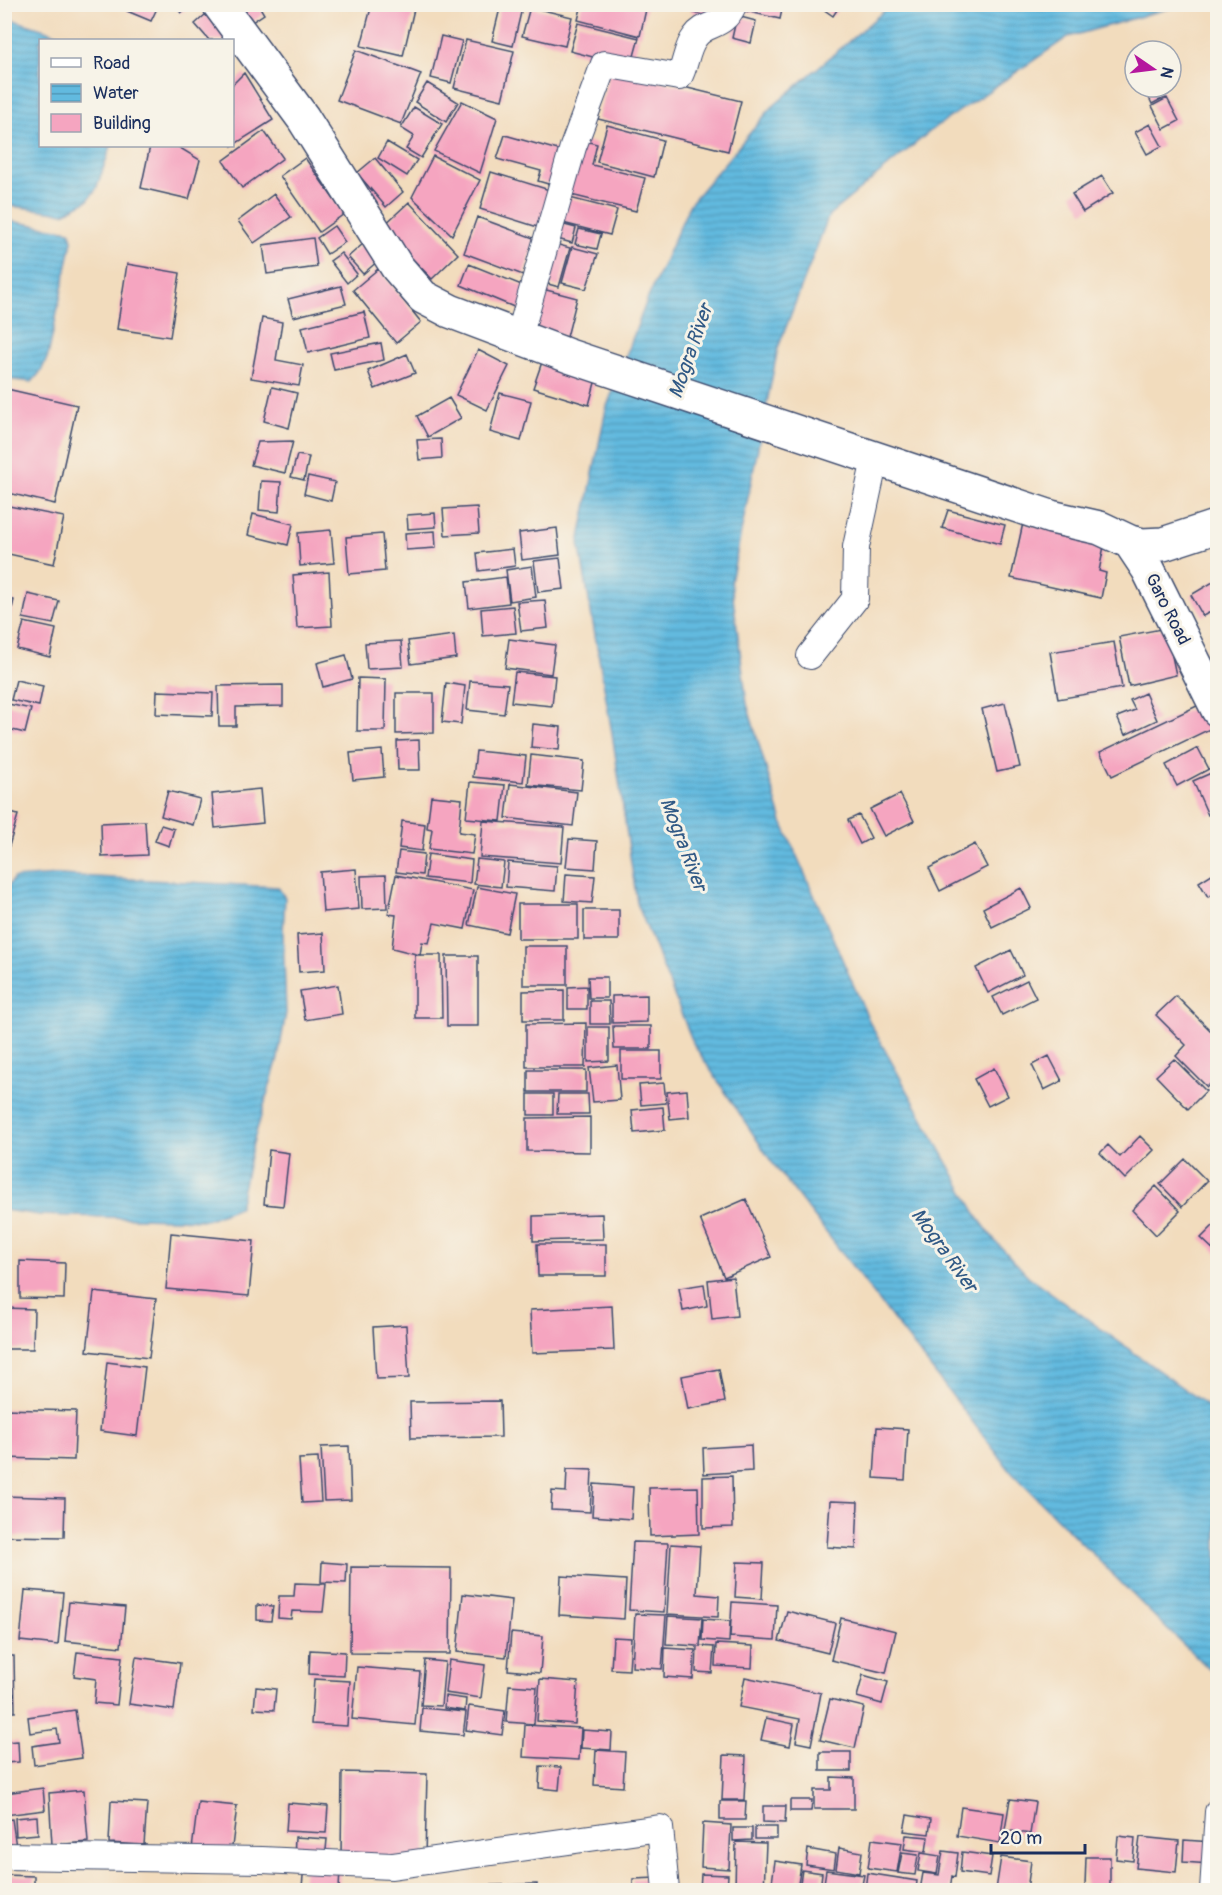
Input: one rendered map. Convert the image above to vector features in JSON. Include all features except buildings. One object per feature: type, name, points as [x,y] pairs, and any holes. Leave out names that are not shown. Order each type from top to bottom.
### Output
[{"type":"street","points":[[219,4],[303,118],[397,267],[423,297],[450,311],[570,356],[1051,517],[1100,528],[1130,542],[1142,545],[1163,544],[1218,526]]},
{"type":"street","points":[[519,338],[573,147],[604,64],[679,77],[695,37],[704,29],[717,24],[729,15],[734,4]]},
{"type":"street","points":[[810,656],[855,599],[856,547],[866,456]]},
{"type":"street","name":"Garo Road","points":[[1130,542],[1148,569],[1218,710]]},
{"type":"street","points":[[1213,1890],[1218,1812]]},
{"type":"street","points":[[4,1856],[262,1860],[392,1866],[660,1828],[666,1890]]},
{"type":"water","name":"Mogra River","points":[[891,5],[1181,5],[1068,37],[933,129],[829,215],[778,348],[731,582],[747,704],[782,822],[871,1025],[979,1219],[996,1242],[1028,1276],[1202,1402],[1217,1416],[1217,1676],[1171,1633],[1012,1473],[771,1161],[694,1045],[637,903],[612,733],[579,543],[606,409],[647,300],[690,204],[771,108]]},
{"type":"water","points":[[4,17],[73,39],[39,39],[39,147],[111,147],[96,189],[88,200],[64,213],[5,205]]},
{"type":"water","points":[[4,220],[70,231],[72,241],[48,356],[41,371],[32,382],[5,379]]},
{"type":"water","points":[[59,875],[278,887],[285,898],[283,932],[286,1013],[278,1058],[253,1143],[239,1207],[206,1220],[40,1215],[5,1210],[5,891],[14,878]]}]
